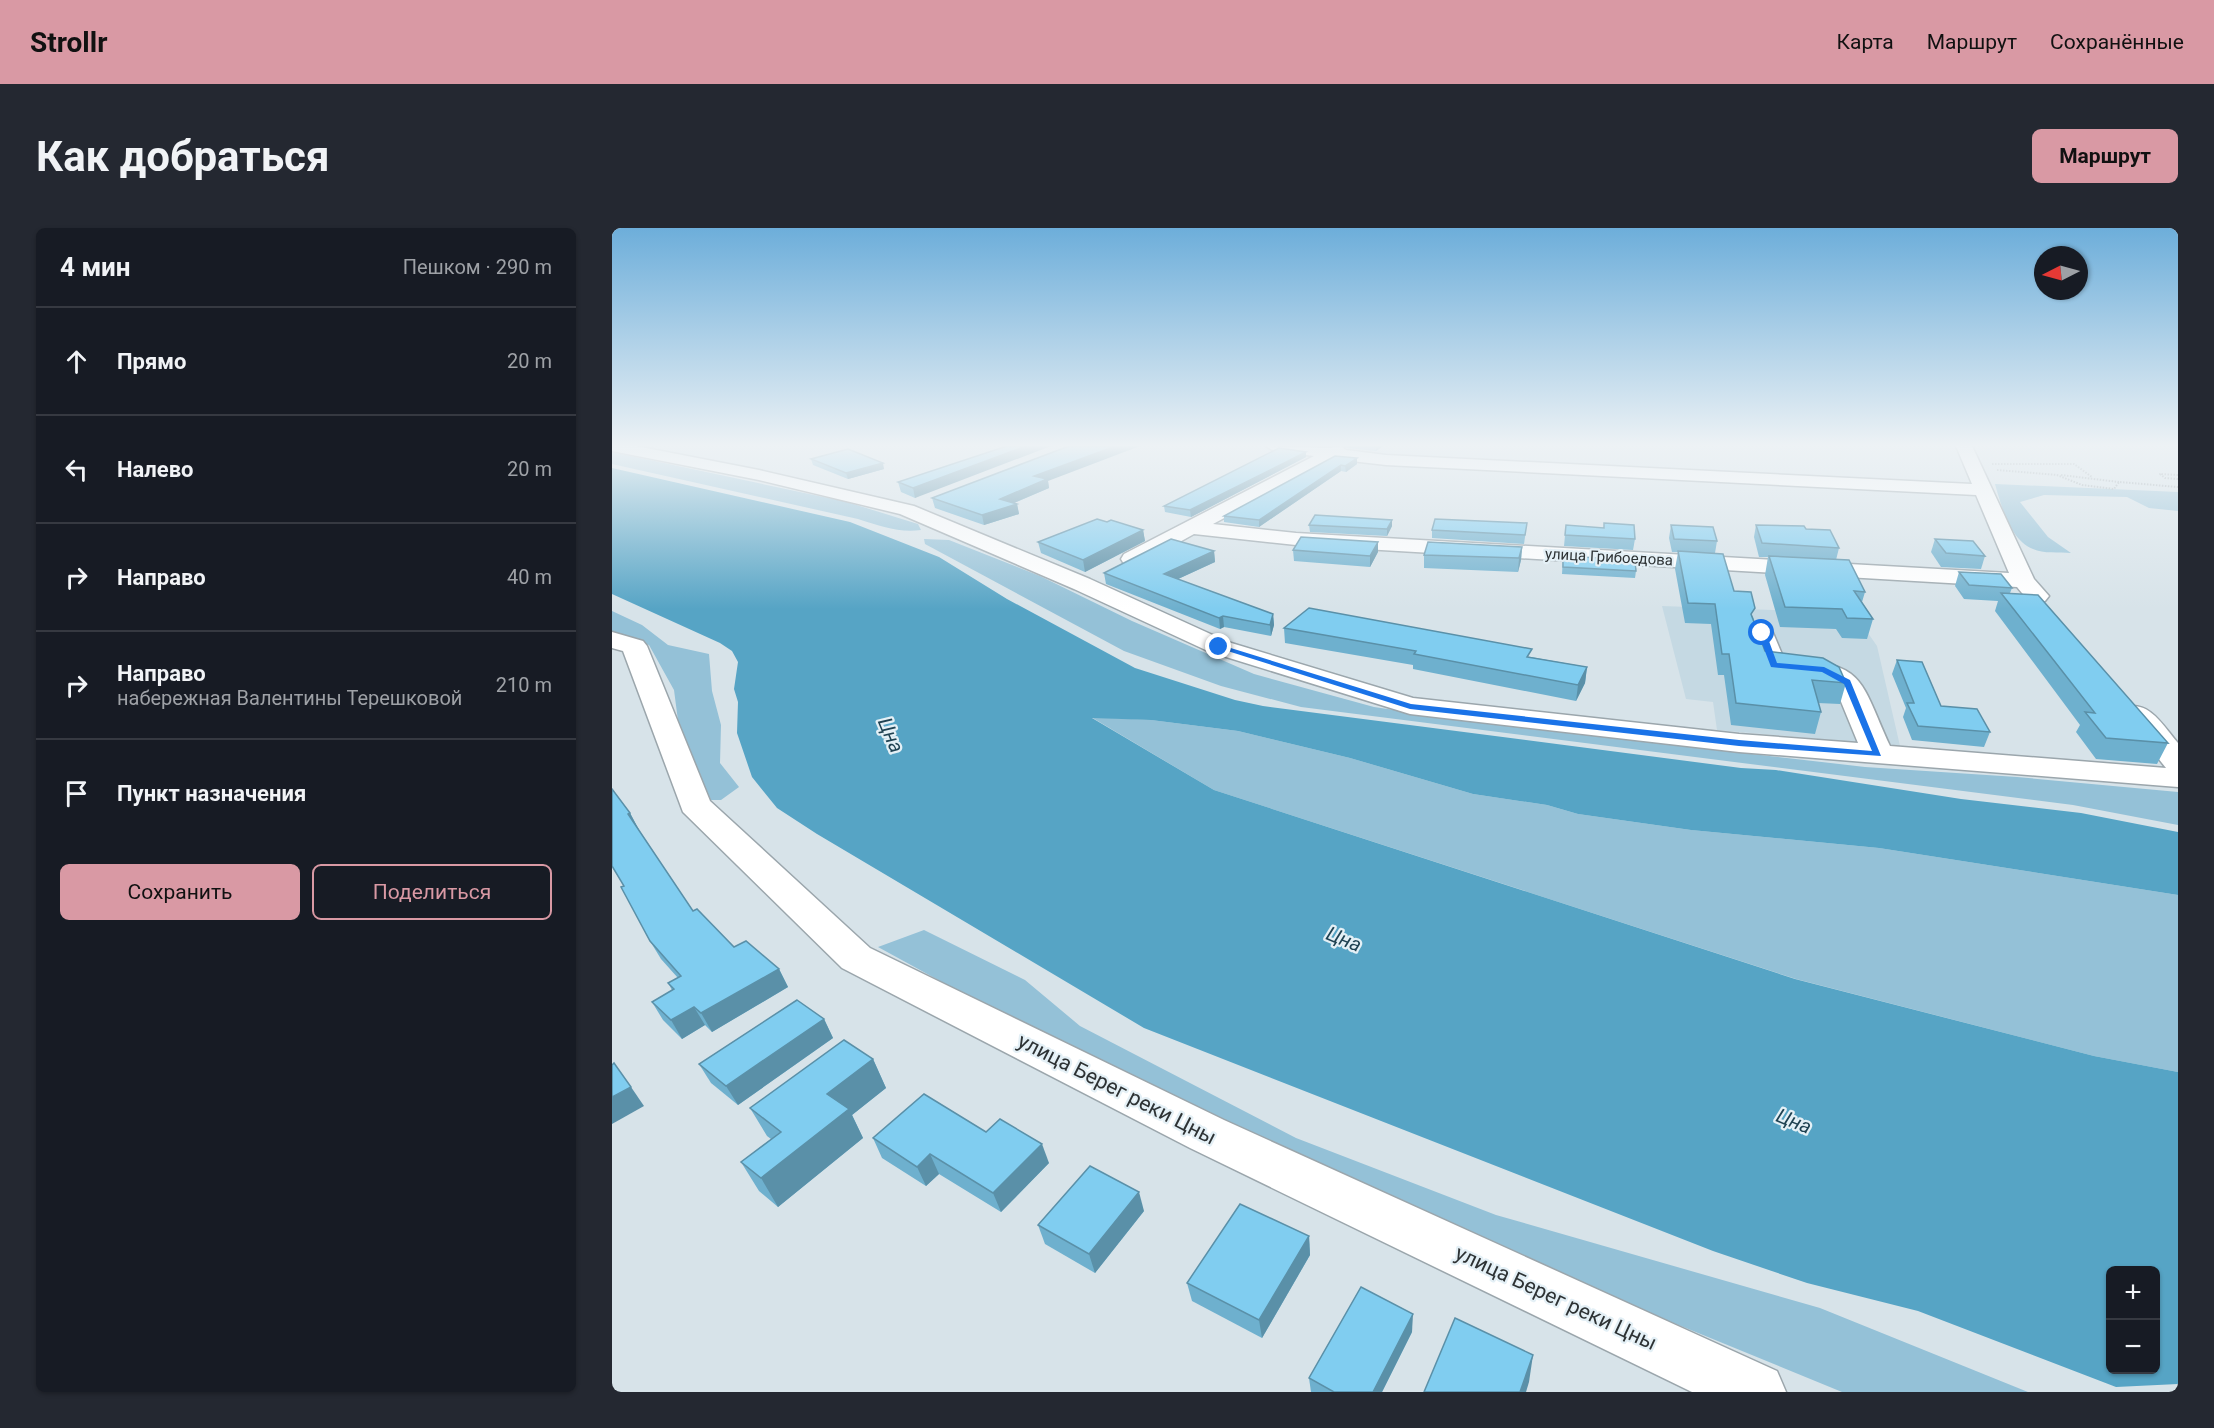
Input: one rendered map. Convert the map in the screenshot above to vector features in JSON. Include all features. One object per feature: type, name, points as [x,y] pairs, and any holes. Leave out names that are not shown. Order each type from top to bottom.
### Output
[{"type":"street","points":[[889,500],[918,506],[1099,576],[1219,647],[1410,706],[1739,743],[2178,778]]},
{"type":"street","points":[[1099,576],[1245,500]]},
{"type":"street","points":[[1989,500],[2024,581],[2055,617]]},
{"type":"street","name":"улица Грибоедова","points":[[1194,528],[1296,538],[2024,581]]},
{"type":"street","points":[[1762,633],[1774,666],[1824,669],[1847,682],[1878,754]]},
{"type":"street","name":"улица Берег реки Цны","points":[[612,640],[634,646],[695,806],[856,958],[1207,1134],[1756,1392]]},
{"type":"street","points":[[2124,698],[2178,762]]},
{"type":"shaded area","points":[[774,500],[839,500],[918,524],[921,530],[905,531]]},
{"type":"shaded area","points":[[2000,500],[2026,500],[2020,502],[2048,537],[2071,553],[2042,552],[2025,544],[2012,530]]},
{"type":"shaded area","points":[[2134,500],[2178,500],[2178,511],[2149,508]]},
{"type":"shaded area","points":[[924,539],[949,540],[1040,576],[1132,621],[1254,674],[1374,707],[1477,722],[1865,767],[2017,777],[2178,792],[2178,825],[2073,805],[1301,707],[1221,686],[1124,651],[925,544]]},
{"type":"shaded area","points":[[1662,606],[1854,613],[1877,646],[1900,746],[1717,730],[1713,702],[1686,699]]},
{"type":"shaded area","points":[[612,611],[642,625],[668,645],[709,654],[712,691],[721,725],[720,763],[739,787],[721,800],[702,800],[680,736],[674,690],[649,645],[612,634]]},
{"type":"shaded area","points":[[1091,717],[1151,720],[1238,731],[1350,758],[1473,794],[1547,805],[1578,814],[1691,830],[1879,848],[2178,895],[2178,1072],[2094,1056],[1796,979],[1214,790]]},
{"type":"shaded area","points":[[924,930],[1025,980],[1080,1026],[1296,1138],[1496,1215],[1820,1308],[2028,1392],[1842,1392],[1544,1270],[1037,1034],[878,947]]},
{"type":"water","name":"Цна","points":[[612,500],[754,500],[850,522],[939,557],[1007,599],[1135,668],[1235,700],[1263,706],[1741,768],[1776,770],[1961,799],[2081,813],[2178,832],[2178,895],[1879,848],[1691,830],[1578,814],[1547,805],[1473,794],[1350,758],[1238,731],[1151,720],[1092,718],[1214,790],[1795,979],[2094,1056],[2178,1072],[2178,1384],[2116,1387],[1918,1311],[1807,1283],[1713,1251],[1144,1028],[777,808],[752,777],[737,733],[738,702],[734,689],[738,662],[732,651],[720,643],[612,594]]},
{"type":"building","points":[[939,500],[1004,500],[1017,504],[982,515]]},
{"type":"building","points":[[1175,500],[1209,500],[1190,510],[1164,506]]},
{"type":"building","points":[[1253,500],[1288,500],[1259,520],[1224,516]]},
{"type":"building","points":[[1315,515],[1392,520],[1387,529],[1309,525]]},
{"type":"building","points":[[1097,519],[1107,522],[1111,520],[1143,530],[1083,560],[1038,542]]},
{"type":"building","points":[[1435,519],[1527,523],[1525,535],[1432,530]]},
{"type":"building","points":[[1604,523],[1634,525],[1635,539],[1565,535],[1566,525],[1604,528]]},
{"type":"building","points":[[1671,525],[1713,527],[1717,541],[1674,539]]},
{"type":"building","points":[[1756,525],[1804,526],[1806,529],[1830,530],[1839,548],[1762,543]]},
{"type":"building","points":[[1301,537],[1378,542],[1370,556],[1293,550]]},
{"type":"building","points":[[1171,539],[1214,551],[1164,574],[1273,614],[1270,625],[1223,616],[1219,618],[1104,573]]},
{"type":"building","points":[[1935,539],[1973,541],[1985,556],[1946,553]]},
{"type":"building","points":[[1428,542],[1522,547],[1519,558],[1424,555]]},
{"type":"building","points":[[1678,551],[1723,554],[1734,591],[1751,592],[1755,608],[1751,614],[1765,651],[1823,658],[1839,667],[1846,683],[1812,680],[1821,712],[1736,703],[1729,654],[1722,654],[1715,604],[1688,603]]},
{"type":"building","points":[[1563,556],[1635,560],[1636,571],[1563,567]]},
{"type":"building","points":[[1769,556],[1849,560],[1865,592],[1854,591],[1873,619],[1847,618],[1842,609],[1785,607]]},
{"type":"building","points":[[1959,572],[2001,574],[2012,588],[1969,585]]},
{"type":"building","points":[[2001,593],[2038,595],[2168,743],[2106,738],[2085,712],[2095,713]]},
{"type":"building","points":[[1309,608],[1532,649],[1527,657],[1587,667],[1578,685],[1414,654],[1416,651],[1284,628]]},
{"type":"building","points":[[1897,660],[1922,662],[1941,706],[1977,709],[1990,732],[1918,726],[1907,703],[1914,703]]},
{"type":"building","points":[[612,789],[693,911],[697,909],[734,947],[746,941],[779,969],[701,1013],[694,1007],[671,1020],[652,1002],[674,989],[668,983],[681,976],[650,941],[612,866]]},
{"type":"building","points":[[797,1000],[824,1019],[726,1086],[699,1064]]},
{"type":"building","points":[[844,1040],[873,1059],[827,1094],[849,1109],[761,1178],[741,1162],[781,1132],[750,1108]]},
{"type":"building","points":[[614,1063],[631,1087],[612,1097],[612,1065]]},
{"type":"building","points":[[924,1094],[986,1132],[1000,1119],[1042,1144],[993,1193],[930,1154],[917,1167],[873,1138]]},
{"type":"building","points":[[1090,1166],[1139,1192],[1089,1254],[1038,1225]]},
{"type":"building","points":[[1240,1204],[1309,1236],[1259,1320],[1187,1283]]},
{"type":"building","points":[[1361,1287],[1413,1314],[1373,1392],[1334,1392],[1309,1378]]},
{"type":"building","points":[[1455,1318],[1533,1355],[1520,1392],[1424,1392]]},
{"type":"route","points":[[1219,647],[1410,706],[1739,743],[1878,754],[1847,682],[1824,669],[1774,666],[1762,633]]}]
